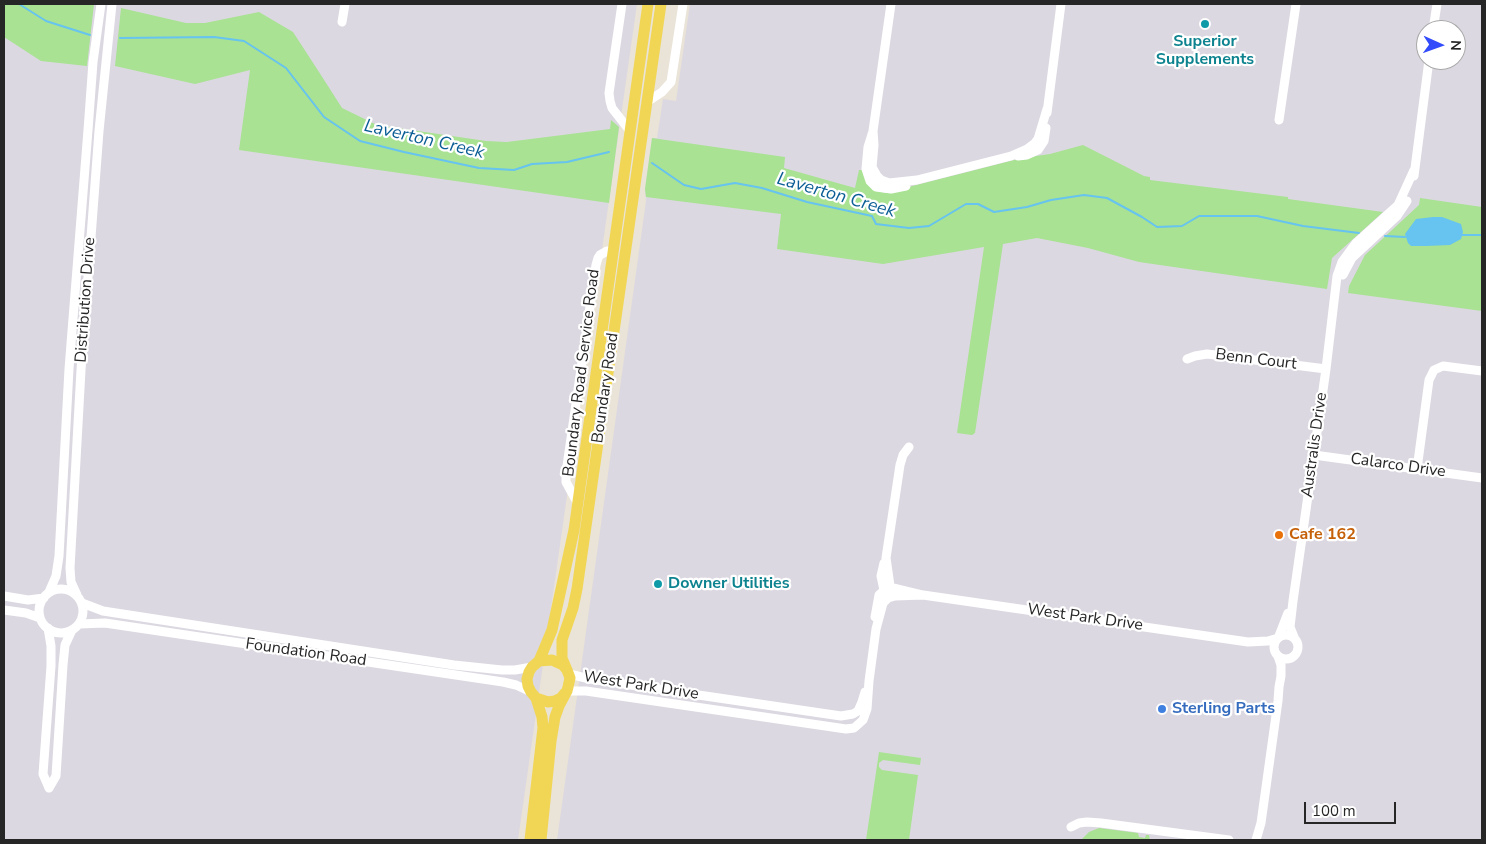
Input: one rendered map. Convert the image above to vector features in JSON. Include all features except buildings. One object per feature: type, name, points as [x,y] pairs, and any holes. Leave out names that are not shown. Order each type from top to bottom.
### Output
[{"type":"main road","name":"Boundary Road","points":[[536,664],[552,630],[574,530],[648,4]]},
{"type":"main road","name":"Boundary Road","points":[[568,672],[561,650],[577,589],[661,4]]},
{"type":"main road","points":[[612,252],[625,253]]},
{"type":"main road","points":[[530,840],[543,728],[542,717],[528,686],[527,679],[529,672],[536,664],[552,660],[563,665],[568,672],[570,683],[558,706],[555,717],[541,840]]},
{"type":"main road","points":[[533,695],[548,702],[561,698],[566,692]]},
{"type":"street","name":"Distribution Drive","points":[[47,595],[56,576],[59,556],[69,369],[91,92],[101,4]]},
{"type":"street","name":"Distribution Drive","points":[[79,599],[71,582],[70,568],[81,370],[102,92],[112,4]]},
{"type":"street","points":[[342,22],[345,4]]},
{"type":"street","points":[[622,4],[609,93],[610,101],[616,114],[630,131]]},
{"type":"street","points":[[647,102],[662,92],[671,82],[683,4]]},
{"type":"street","points":[[891,4],[873,131],[866,162],[867,175],[872,184],[881,189],[891,190],[917,180],[1011,156],[1034,153],[1042,146],[1046,130],[1061,4]]},
{"type":"street","points":[[1279,120],[1296,4]]},
{"type":"street","points":[[1435,20],[1437,4]]},
{"type":"street","name":"Australis Drive","points":[[1294,638],[1290,627],[1293,600],[1326,370],[1337,276],[1342,262],[1356,243],[1398,205],[1414,170],[1428,70]]},
{"type":"street","points":[[91,92],[102,92]]},
{"type":"street","points":[[85,162],[97,163]]},
{"type":"street","name":"Boundary Road Service Road","points":[[578,504],[566,482],[567,464],[596,265],[600,255],[607,251],[612,252]]},
{"type":"street","name":"Benn Court","points":[[1187,359],[1198,355],[1211,354],[1326,370]]},
{"type":"street","points":[[1417,469],[1429,380],[1434,370],[1443,366],[1482,371]]},
{"type":"street","points":[[69,369],[81,370]]},
{"type":"street","points":[[861,723],[856,713],[862,702],[868,680],[876,630],[874,623],[876,606],[879,595],[888,592],[886,558],[900,465],[903,455],[909,447]]},
{"type":"street","name":"Calarco Drive","points":[[1314,455],[1482,478]]},
{"type":"street","points":[[48,628],[51,646],[51,666],[43,774],[49,788],[56,776],[66,645],[82,618],[83,610],[79,599],[71,591],[56,589],[47,595],[40,604],[39,611],[40,618],[48,628],[59,633],[75,627]]},
{"type":"street","name":"West Park Drive","points":[[888,592],[905,590],[923,595],[1248,642],[1263,642],[1278,637]]},
{"type":"street","points":[[4,596],[28,600],[47,595]]},
{"type":"street","name":"Foundation Road","points":[[79,599],[103,611],[454,665],[515,670],[536,664]]},
{"type":"street","name":"Australis Drive","points":[[1278,637],[1293,600]]},
{"type":"street","points":[[4,610],[26,613],[40,618]]},
{"type":"street","name":"Foundation Road","points":[[75,627],[105,623],[509,683],[533,695]]},
{"type":"street","points":[[1256,840],[1261,823],[1281,672],[1281,665],[1274,648],[1274,642],[1278,637],[1287,634],[1294,638],[1298,644],[1298,652],[1288,666],[1278,701]]},
{"type":"street","name":"West Park Drive","points":[[1248,642],[1277,656]]},
{"type":"street","points":[[1277,656],[1286,659],[1293,657]]},
{"type":"street","points":[[453,675],[454,665]]},
{"type":"street","name":"West Park Drive","points":[[568,672],[590,679],[841,716],[856,713]]},
{"type":"street","points":[[861,723],[867,709],[868,680]]},
{"type":"street","name":"West Park Drive","points":[[566,692],[586,690],[846,729],[854,728],[861,723]]},
{"type":"street","name":"West Park Drive","points":[[712,709],[714,697]]},
{"type":"street","points":[[1070,828],[1079,823],[1101,823],[1228,840]]},
{"type":"street","points":[[1261,823],[1262,840]]},
{"type":"shaded area","points":[[4,4],[637,4],[518,840],[4,840]]},
{"type":"shaded area","points":[[690,4],[1482,4],[1482,840],[557,840],[646,201],[645,189],[652,138],[657,138],[663,99],[676,101]]},
{"type":"green space","points":[[4,4],[94,4],[87,66],[41,61],[4,37]]},
{"type":"green space","points":[[121,8],[186,23],[205,23],[259,12],[293,32],[342,108],[377,125],[486,141],[507,142],[610,129],[611,120],[619,127],[609,203],[239,150],[250,70],[195,84],[115,66]]},
{"type":"green space","points":[[652,138],[785,157],[784,168],[855,188],[859,170],[863,170],[876,190],[885,193],[1022,158],[1050,154],[1083,145],[1144,176],[1150,177],[1150,180],[1288,197],[1288,199],[1383,212],[1332,258],[1327,289],[1139,262],[1088,248],[1037,238],[1003,244],[975,433],[972,435],[957,433],[984,247],[883,264],[777,249],[781,214],[646,197],[645,189]]},
{"type":"green space","points":[[1420,198],[1482,207],[1482,311],[1348,293],[1349,286],[1365,255],[1419,205]]},
{"type":"green space","points":[[879,752],[921,758],[920,765],[883,760],[879,763],[879,767],[882,770],[918,775],[909,840],[866,840]]},
{"type":"green space","points":[[1099,828],[1138,833],[1139,837],[1145,838],[1146,835],[1149,835],[1150,840],[1081,840],[1089,832]]},
{"type":"water","points":[[1442,217],[1461,224],[1463,232],[1461,239],[1450,245],[1411,246],[1405,234],[1416,219]]},
{"type":"waterway","name":"Laverton Creek","points":[[19,4],[46,21],[90,35]]},
{"type":"waterway","name":"Laverton Creek","points":[[120,38],[214,37],[244,41],[286,68],[324,117],[360,141],[404,152],[479,168],[514,170],[532,164],[567,162],[609,152]]},
{"type":"waterway","name":"Laverton Creek","points":[[652,163],[684,185],[701,189],[735,183],[762,188],[807,202],[872,216],[876,224],[909,228],[929,226],[966,204],[978,204],[994,212],[1084,195],[1107,198],[1157,227],[1182,226],[1199,216],[1257,216],[1303,226],[1359,233]]},
{"type":"waterway","name":"Laverton Creek","points":[[1462,235],[1482,235]]},
{"type":"waterway","name":"Laverton Creek","points":[[1385,236],[1405,237]]},
{"type":"place","name":"Superior Supplements","points":[[1205,24]]},
{"type":"place","name":"Cafe 162","points":[[1279,535]]},
{"type":"place","name":"Downer Utilities","points":[[658,584]]},
{"type":"place","name":"Sterling Parts","points":[[1162,709]]}]
